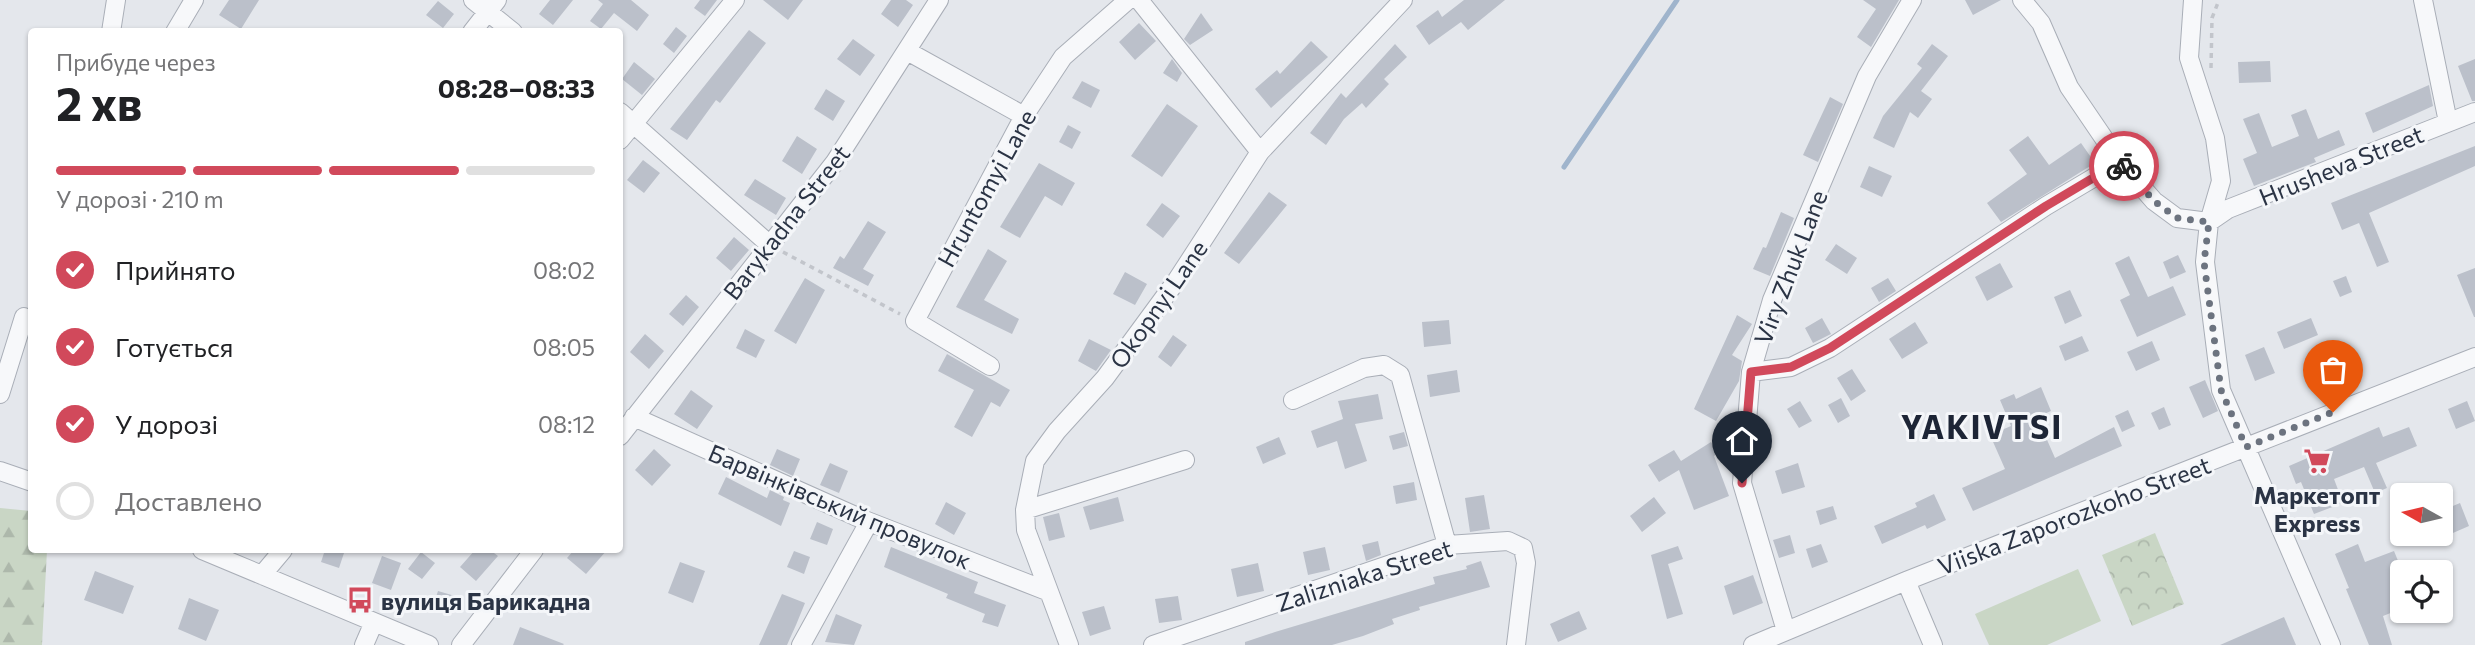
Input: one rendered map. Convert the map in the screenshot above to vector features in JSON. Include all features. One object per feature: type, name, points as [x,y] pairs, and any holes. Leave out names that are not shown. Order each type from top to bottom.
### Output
[{"type":"street","points":[[112,28],[116,0]]},
{"type":"street","points":[[177,28],[194,0]]},
{"type":"street","points":[[473,0],[493,6],[510,28]]},
{"type":"street","points":[[735,0],[627,118],[770,245]]},
{"type":"street","name":"Barykadna Street","points":[[623,432],[835,162],[939,0]]},
{"type":"street","name":"Hruntomyi Lane","points":[[915,321],[1024,116],[1063,57],[1128,0]]},
{"type":"street","points":[[1139,0],[1260,152]]},
{"type":"street","name":"Okopnyi Lane","points":[[1069,645],[1026,530],[1025,510],[1035,461],[1057,430],[1105,379],[1177,280],[1260,152],[1403,0]]},
{"type":"street","name":"Viry Zhuk Lane","points":[[1786,631],[1742,483],[1751,372],[1772,300],[1867,76],[1912,0]]},
{"type":"street","points":[[2022,0],[2041,23],[2069,87],[2120,162],[2154,201],[2177,218],[2209,222]]},
{"type":"street","points":[[2193,0],[2189,58],[2215,138],[2221,181],[2209,222],[2204,262],[2221,390],[2331,645]]},
{"type":"street","points":[[2423,0],[2448,122]]},
{"type":"street","points":[[475,28],[493,6]]},
{"type":"street","points":[[906,51],[1024,116]]},
{"type":"street","name":"Hrusheva Street","points":[[2209,222],[2228,209],[2475,111]]},
{"type":"street","points":[[1751,372],[1791,367],[1830,348],[2046,206],[2120,162]]},
{"type":"street","points":[[0,394],[24,317]]},
{"type":"street","points":[[915,321],[990,366]]},
{"type":"street","name":"Viiska Zaporozkoho Street","points":[[1753,645],[1906,581],[2475,357]]},
{"type":"street","points":[[1293,400],[1364,368],[1384,365],[1400,375],[1447,545]]},
{"type":"street","name":"Барвінківський провулок","points":[[634,417],[869,522],[1047,591]]},
{"type":"street","points":[[1025,510],[1185,460]]},
{"type":"street","points":[[0,471],[28,481]]},
{"type":"street","points":[[801,645],[869,522]]},
{"type":"street","name":"Zalizniaka Street","points":[[1153,645],[1447,545],[1508,541],[1523,548],[1526,563],[1516,645]]},
{"type":"street","points":[[209,553],[429,645]]},
{"type":"street","points":[[262,575],[280,553]]},
{"type":"street","points":[[461,645],[532,553]]},
{"type":"street","points":[[1906,581],[1933,645]]},
{"type":"street","points":[[364,645],[374,622]]},
{"type":"path","points":[[770,245],[915,321]]},
{"type":"green space","points":[[0,508],[28,511],[28,553],[47,553],[42,645],[0,645]]},
{"type":"green space","points":[[2155,533],[2184,604],[2132,626],[2102,555]]},
{"type":"green space","points":[[2078,569],[2101,621],[2047,645],[1989,645],[1975,614]]},
{"type":"building","points":[[229,0],[259,0],[242,28],[219,15]]},
{"type":"building","points":[[550,0],[573,0],[553,25],[539,14]]},
{"type":"building","points":[[598,0],[631,0],[649,15],[637,31],[614,13],[600,28],[590,21],[603,4]]},
{"type":"building","points":[[700,0],[717,0],[705,16],[694,8]]},
{"type":"building","points":[[763,0],[803,0],[788,20]]},
{"type":"building","points":[[891,0],[906,0],[913,5],[898,27],[881,14]]},
{"type":"building","points":[[1464,0],[1505,0],[1468,30],[1461,22],[1429,45],[1416,26],[1438,10],[1442,17]]},
{"type":"building","points":[[1863,0],[1899,0],[1871,47],[1857,37],[1876,9]]},
{"type":"building","points":[[1965,0],[2001,0],[1973,15]]},
{"type":"building","points":[[438,1],[454,14],[443,28],[426,15]]},
{"type":"building","points":[[1201,13],[1213,30],[1190,45],[1184,39]]},
{"type":"building","points":[[1139,23],[1156,41],[1135,60],[1119,42]]},
{"type":"building","points":[[676,27],[687,36],[674,53],[663,44]]},
{"type":"building","points":[[749,30],[766,43],[720,103],[716,100],[687,140],[670,129]]},
{"type":"building","points":[[853,39],[875,55],[860,76],[837,59]]},
{"type":"building","points":[[1311,41],[1328,57],[1271,108],[1255,89],[1277,70],[1280,74]]},
{"type":"building","points":[[1395,44],[1407,57],[1384,79],[1389,84],[1366,108],[1362,103],[1344,119],[1326,145],[1310,133],[1341,93],[1346,98]]},
{"type":"building","points":[[1932,44],[1948,56],[1921,91],[1932,99],[1918,118],[1910,112],[1894,148],[1873,138],[1883,116],[1922,68],[1917,64]]},
{"type":"building","points":[[1172,59],[1182,73],[1177,82],[1163,73]]},
{"type":"building","points":[[2475,59],[2475,101],[2472,101],[2458,66]]},
{"type":"building","points":[[2270,61],[2271,82],[2239,83],[2238,62]]},
{"type":"building","points":[[634,62],[655,79],[642,95],[623,78]]},
{"type":"building","points":[[1082,81],[1100,90],[1091,108],[1072,98]]},
{"type":"building","points":[[2429,85],[2433,106],[2373,133],[2365,113]]},
{"type":"building","points":[[826,89],[845,101],[833,121],[814,109]]},
{"type":"building","points":[[1830,97],[1843,104],[1818,162],[1803,155]]},
{"type":"building","points":[[1167,104],[1198,126],[1162,177],[1131,156]]},
{"type":"building","points":[[2306,109],[2318,139],[2339,130],[2345,145],[2314,158],[2316,162],[2254,186],[2243,159],[2257,153],[2243,119],[2259,113],[2272,147],[2299,136],[2291,115]]},
{"type":"building","points":[[1068,125],[1081,132],[1072,149],[1059,142]]},
{"type":"building","points":[[797,136],[817,149],[802,174],[782,161]]},
{"type":"building","points":[[2028,136],[2049,165],[2081,143],[2095,163],[2001,222],[1987,203],[2027,174],[2009,150]]},
{"type":"building","points":[[2475,146],[2475,166],[2369,213],[2389,262],[2377,267],[2359,223],[2342,230],[2331,203]]},
{"type":"building","points":[[643,160],[660,173],[644,193],[627,180]]},
{"type":"building","points":[[1039,163],[1075,183],[1062,206],[1045,196],[1020,238],[1000,227]]},
{"type":"building","points":[[1869,166],[1892,176],[1882,197],[1860,187]]},
{"type":"building","points":[[755,179],[786,198],[776,215],[744,195]]},
{"type":"building","points":[[1269,192],[1287,205],[1239,264],[1224,253]]},
{"type":"building","points":[[1162,203],[1180,216],[1163,238],[1146,225]]},
{"type":"building","points":[[1781,212],[1794,218],[1770,276],[1753,269],[1763,247],[1766,248]]},
{"type":"building","points":[[868,221],[886,232],[863,269],[874,275],[868,286],[833,268],[840,256],[844,259]]},
{"type":"building","points":[[734,237],[749,250],[731,271],[716,258]]},
{"type":"building","points":[[1836,244],[1857,258],[1847,274],[1825,260]]},
{"type":"building","points":[[988,249],[1007,261],[984,300],[1019,319],[1012,334],[956,307]]},
{"type":"building","points":[[2178,255],[2186,272],[2170,279],[2163,262]]},
{"type":"building","points":[[2129,256],[2148,297],[2173,286],[2186,315],[2137,337],[2120,300],[2130,295],[2115,263]]},
{"type":"building","points":[[2000,263],[2013,287],[1987,301],[1975,277]]},
{"type":"building","points":[[2475,268],[2475,317],[2474,317],[2457,275]]},
{"type":"building","points":[[1125,272],[1147,284],[1135,305],[1113,294]]},
{"type":"building","points":[[2346,276],[2352,292],[2340,297],[2333,281]]},
{"type":"building","points":[[805,278],[825,290],[796,344],[774,331]]},
{"type":"building","points":[[1888,278],[1896,291],[1879,302],[1871,288]]},
{"type":"building","points":[[2070,290],[2082,316],[2065,324],[2054,297]]},
{"type":"building","points":[[686,295],[699,307],[683,326],[669,314]]},
{"type":"building","points":[[1737,315],[1752,324],[1732,355],[1742,361],[1739,381],[1716,421],[1694,409]]},
{"type":"building","points":[[1822,318],[1831,334],[1813,343],[1805,328]]},
{"type":"building","points":[[2311,318],[2318,335],[2284,349],[2277,332]]},
{"type":"building","points":[[1449,320],[1451,344],[1424,347],[1422,322]]},
{"type":"building","points":[[1915,322],[1928,343],[1902,359],[1889,339]]},
{"type":"building","points":[[745,329],[765,340],[756,358],[736,348]]},
{"type":"building","points":[[645,334],[664,351],[649,369],[630,352]]},
{"type":"building","points":[[1173,335],[1187,345],[1171,367],[1158,357]]},
{"type":"building","points":[[2082,336],[2089,351],[2065,361],[2059,346]]},
{"type":"building","points":[[1089,339],[1111,350],[1096,371],[1078,361]]},
{"type":"building","points":[[2152,341],[2160,360],[2136,371],[2127,352]]},
{"type":"building","points":[[2264,347],[2275,373],[2255,381],[2245,355]]},
{"type":"building","points":[[947,354],[1010,390],[1000,407],[991,402],[972,437],[954,427],[974,390],[938,371]]},
{"type":"building","points":[[1852,369],[1866,391],[1851,401],[1837,378]]},
{"type":"building","points":[[1457,370],[1460,392],[1430,397],[1427,375]]},
{"type":"building","points":[[2205,380],[2218,411],[2203,418],[2189,387]]},
{"type":"building","points":[[2041,387],[2051,411],[2037,417],[2055,458],[2114,427],[2122,446],[1973,511],[1962,488],[2005,469],[1990,435],[2011,426],[2000,400],[2014,394],[2016,399]]},
{"type":"building","points":[[691,390],[713,406],[697,429],[674,414]]},
{"type":"building","points":[[1378,394],[1383,419],[1355,424],[1367,461],[1345,469],[1337,441],[1317,448],[1311,431],[1343,419],[1338,401]]},
{"type":"building","points":[[1841,398],[1850,416],[1838,423],[1828,405]]},
{"type":"building","points":[[1800,401],[1812,421],[1799,428],[1787,409]]},
{"type":"building","points":[[2467,401],[2475,421],[2456,429],[2448,409]]},
{"type":"building","points":[[2164,407],[2171,425],[2159,430],[2151,413]]},
{"type":"building","points":[[2128,410],[2135,426],[2122,432],[2115,416]]},
{"type":"building","points":[[2379,427],[2383,437],[2409,427],[2417,446],[2376,463],[2387,488],[2375,493],[2364,467],[2334,479],[2343,503],[2314,514],[2301,482],[2296,484],[2289,466]]},
{"type":"building","points":[[1404,432],[1408,446],[1393,450],[1389,436]]},
{"type":"building","points":[[1279,437],[1286,454],[1263,464],[1256,447]]},
{"type":"building","points":[[1711,442],[1718,453],[1714,456],[1729,496],[1694,510],[1679,470],[1659,482],[1648,465],[1674,450],[1681,461]]},
{"type":"building","points":[[654,449],[671,465],[652,486],[635,470]]},
{"type":"building","points":[[777,449],[800,459],[793,476],[770,465]]},
{"type":"building","points":[[830,463],[848,471],[839,493],[820,485]]},
{"type":"building","points":[[1798,463],[1805,487],[1782,494],[1775,471]]},
{"type":"building","points":[[726,477],[767,498],[770,490],[784,497],[783,500],[790,503],[781,526],[718,494]]},
{"type":"building","points":[[1414,482],[1417,500],[1396,504],[1393,486]]},
{"type":"building","points":[[1934,494],[1946,520],[1927,529],[1925,525],[1882,544],[1874,526],[1917,507],[1915,503]]},
{"type":"building","points":[[1484,495],[1490,529],[1470,532],[1465,498]]},
{"type":"building","points":[[1118,497],[1124,521],[1090,530],[1083,507]]},
{"type":"building","points":[[1654,497],[1666,513],[1642,532],[1630,516]]},
{"type":"building","points":[[946,502],[966,513],[954,535],[935,524]]},
{"type":"building","points":[[2460,503],[2469,526],[2454,533],[2454,506]]},
{"type":"building","points":[[1833,506],[1837,519],[1820,525],[1816,511]]},
{"type":"building","points":[[1059,513],[1065,537],[1049,541],[1043,517]]},
{"type":"building","points":[[817,522],[833,529],[827,545],[810,539]]},
{"type":"building","points":[[1790,535],[1795,553],[1779,558],[1773,540]]},
{"type":"building","points":[[1378,541],[1381,555],[1366,561],[1362,545]]},
{"type":"building","points":[[1821,544],[1828,562],[1812,568],[1806,549]]},
{"type":"building","points":[[2358,544],[2365,562],[2394,551],[2398,560],[2390,560],[2390,613],[2383,616],[2392,645],[2369,645],[2335,554]]},
{"type":"building","points":[[1678,546],[1683,559],[1668,564],[1683,614],[1667,619],[1651,555]]},
{"type":"building","points":[[891,547],[978,582],[974,593],[1006,605],[998,627],[982,622],[985,614],[946,598],[948,594],[884,567]]},
{"type":"building","points":[[1325,547],[1330,570],[1308,575],[1303,552]]},
{"type":"building","points":[[794,551],[810,557],[804,574],[787,567]]},
{"type":"building","points":[[324,553],[344,553],[339,568],[321,562]]},
{"type":"building","points":[[420,553],[435,563],[422,579],[408,569]]},
{"type":"building","points":[[472,553],[494,553],[498,556],[476,581],[460,567]]},
{"type":"building","points":[[571,553],[604,553],[586,574],[567,558]]},
{"type":"building","points":[[382,556],[401,563],[391,590],[372,583]]},
{"type":"building","points":[[1481,561],[1490,587],[1419,607],[1420,610],[1392,619],[1394,624],[1363,636],[1332,645],[1245,645],[1245,642],[1275,632],[1435,584],[1433,577],[1467,569],[1466,566]]},
{"type":"building","points":[[680,562],[705,571],[693,603],[668,593]]},
{"type":"building","points":[[1258,563],[1264,591],[1237,597],[1231,569]]},
{"type":"building","points":[[95,571],[134,586],[123,614],[84,600]]},
{"type":"building","points":[[1753,575],[1763,603],[1733,615],[1724,586]]},
{"type":"building","points":[[438,591],[455,596],[449,614],[432,609]]},
{"type":"building","points":[[782,594],[805,603],[787,645],[759,645]]},
{"type":"building","points":[[1178,596],[1182,620],[1159,623],[1155,599]]},
{"type":"building","points":[[189,598],[219,610],[206,641],[178,629]]},
{"type":"building","points":[[1104,606],[1111,629],[1090,636],[1082,612]]},
{"type":"building","points":[[1579,611],[1587,629],[1558,642],[1550,624]]},
{"type":"building","points":[[836,614],[862,625],[854,645],[825,642]]},
{"type":"building","points":[[2284,617],[2296,645],[2220,645]]},
{"type":"building","points":[[520,627],[564,644],[513,645]]},
{"type":"waterway","points":[[1564,167],[1677,0]]},
{"type":"way so far","points":[[2124,166],[2154,201],[2177,218],[2209,222],[2204,262],[2221,390],[2246,447],[2333,412]]},
{"type":"place","name":"Маркетопт Express","points":[[2317,461]]},
{"type":"place","name":"вулиця Барикадна","points":[[360,600]]},
{"type":"district","name":"YAKIVTSI","points":[[1982,426]]},
{"type":"route","points":[[1742,483],[1751,372],[1791,367],[1830,348],[2046,206],[2120,162],[2124,166]]}]
